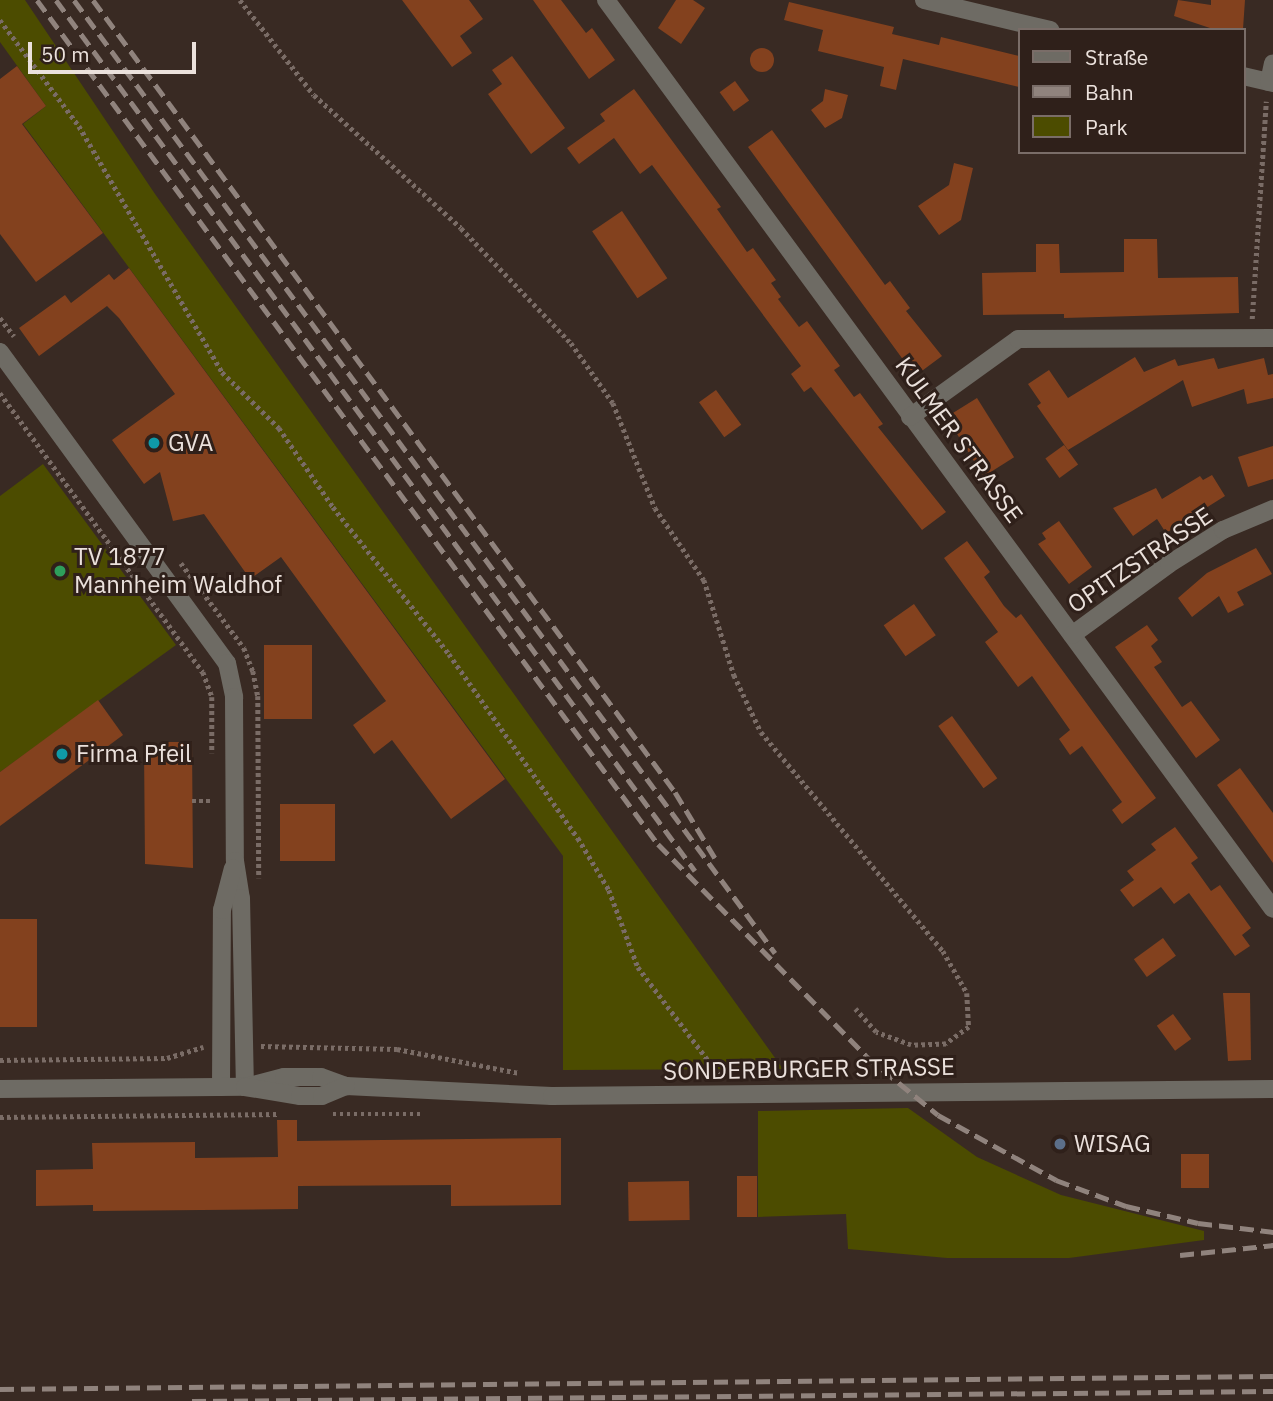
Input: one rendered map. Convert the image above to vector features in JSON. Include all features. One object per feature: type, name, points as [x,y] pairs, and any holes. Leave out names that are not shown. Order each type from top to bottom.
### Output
[{"type":"street","name":"KULMER STRASSE","points":[[606,0],[1273,909]]},
{"type":"street","points":[[925,0],[986,7],[1044,28]]},
{"type":"street","points":[[1245,76],[1271,82],[1273,63]]},
{"type":"street","points":[[910,416],[1017,339],[1273,338]]},
{"type":"street","points":[[0,352],[226,663],[234,696],[235,861],[241,898],[245,1087]]},
{"type":"street","name":"OPITZSTRASSE","points":[[1072,635],[1169,564],[1223,530],[1273,509]]},
{"type":"street","points":[[221,1087],[222,910],[235,861]]},
{"type":"street","name":"SONDERBURGER STRASSE","points":[[0,1089],[245,1087],[292,1077],[321,1077],[346,1086],[552,1096],[1273,1089]]},
{"type":"path","points":[[240,0],[314,95],[461,228],[571,343],[613,403],[654,508],[704,580],[734,675],[761,732],[943,951],[967,993],[969,1027],[946,1044],[911,1045],[876,1032],[855,1009]]},
{"type":"path","points":[[0,20],[79,126],[222,372],[279,428],[333,507],[442,644],[578,838],[608,890],[638,967],[720,1076]]},
{"type":"path","points":[[1251,338],[1271,82]]},
{"type":"path","points":[[0,318],[16,340]]},
{"type":"path","points":[[0,393],[203,672],[212,696],[212,762]]},
{"type":"path","points":[[179,560],[244,648],[253,671],[258,696],[259,893]]},
{"type":"path","points":[[213,788],[213,815]]},
{"type":"path","points":[[192,801],[213,801]]},
{"type":"path","points":[[0,1060],[167,1058],[203,1047],[203,1033]]},
{"type":"path","points":[[265,1035],[267,1046],[425,1052],[531,1075]]},
{"type":"path","points":[[0,1117],[286,1114]]},
{"type":"path","points":[[327,1114],[423,1114]]},
{"type":"green space","points":[[0,0],[25,0],[155,194],[783,1069],[563,1070],[563,856],[23,124],[46,106],[0,42]]},
{"type":"green space","name":"TV 1877 Mannheim Waldhof","points":[[43,464],[176,645],[0,772],[0,496]]},
{"type":"green space","points":[[908,1108],[977,1157],[1061,1195],[1204,1231],[1204,1240],[1069,1258],[947,1258],[848,1249],[846,1214],[758,1217],[758,1111]]},
{"type":"building","points":[[402,0],[469,0],[483,19],[460,36],[472,53],[452,67]]},
{"type":"building","points":[[533,0],[561,0],[586,33],[592,28],[615,60],[589,79]]},
{"type":"building","points":[[676,0],[693,0],[705,8],[681,44],[658,28]]},
{"type":"building","points":[[1178,0],[1211,5],[1211,0],[1245,0],[1243,28],[1210,28],[1174,16]]},
{"type":"building","points":[[789,2],[894,27],[892,34],[939,45],[941,37],[1018,56],[1018,87],[903,59],[896,90],[880,86],[884,67],[818,51],[823,30],[784,20]]},
{"type":"building","points":[[762,48],[771,51],[774,60],[771,69],[762,72],[753,69],[750,60],[753,51]]},
{"type":"building","points":[[512,56],[565,128],[531,154],[488,94],[502,84],[492,70]]},
{"type":"building","points":[[17,66],[46,106],[22,124],[103,233],[36,282],[0,234],[0,79]]},
{"type":"building","points":[[735,81],[749,100],[734,112],[720,92]]},
{"type":"building","points":[[634,89],[721,207],[717,209],[747,252],[753,248],[776,280],[771,283],[781,297],[778,299],[799,327],[807,321],[840,366],[834,370],[854,397],[860,393],[883,424],[878,427],[946,512],[922,530],[811,387],[804,392],[791,374],[801,366],[652,165],[640,174],[614,138],[579,164],[567,148],[605,121],[600,114]]},
{"type":"building","points":[[825,89],[848,95],[842,118],[825,128],[811,110],[823,101]]},
{"type":"building","points":[[772,130],[885,285],[890,281],[910,308],[906,311],[942,356],[915,376],[748,147]]},
{"type":"building","points":[[954,163],[973,168],[961,220],[939,235],[918,206],[949,185]]},
{"type":"building","points":[[622,211],[667,278],[637,298],[592,231]]},
{"type":"building","points":[[1124,239],[1157,239],[1158,278],[1238,277],[1239,313],[1064,318],[1064,314],[983,315],[982,273],[1036,272],[1036,244],[1059,244],[1060,273],[1124,272]]},
{"type":"building","points":[[129,268],[505,779],[451,819],[392,740],[374,754],[353,725],[386,701],[281,557],[250,579],[204,514],[173,521],[160,472],[144,484],[112,440],[175,394],[119,318],[107,306],[39,356],[19,328],[65,295],[71,303],[109,274],[114,280]]},
{"type":"building","points":[[1135,357],[1144,372],[1175,359],[1178,366],[1214,358],[1218,369],[1264,358],[1268,375],[1273,374],[1273,398],[1247,404],[1244,389],[1192,407],[1183,380],[1068,450],[1037,406],[1041,403],[1028,384],[1049,370],[1068,398]]},
{"type":"building","points":[[716,390],[741,425],[724,437],[699,402]]},
{"type":"building","points":[[977,398],[1014,457],[984,476],[946,417]]},
{"type":"building","points":[[1064,445],[1078,464],[1059,478],[1045,459]]},
{"type":"building","points":[[1273,446],[1273,479],[1248,487],[1238,457]]},
{"type":"building","points":[[1212,475],[1225,496],[1166,533],[1157,519],[1133,536],[1113,508],[1156,488],[1162,499],[1200,476],[1203,480]]},
{"type":"building","points":[[1059,521],[1092,567],[1069,584],[1038,544],[1046,539],[1042,533]]},
{"type":"building","points":[[967,541],[990,572],[984,577],[1004,606],[1016,618],[1021,614],[1156,798],[1122,824],[1112,810],[1122,802],[1082,746],[1070,755],[1059,739],[1070,730],[1032,676],[1018,687],[985,642],[998,632],[944,558]]},
{"type":"building","points":[[1256,548],[1272,574],[1237,592],[1244,605],[1228,613],[1219,596],[1192,617],[1178,598],[1207,573]]},
{"type":"building","points":[[914,604],[936,635],[905,656],[884,625]]},
{"type":"building","points":[[1147,625],[1158,640],[1151,646],[1162,662],[1154,667],[1182,707],[1191,701],[1220,740],[1196,758],[1115,647]]},
{"type":"building","points":[[264,645],[312,645],[312,719],[264,719]]},
{"type":"building","name":"Firma Pfeil","points":[[98,700],[123,735],[0,826],[0,772]]},
{"type":"building","points":[[952,716],[997,778],[984,788],[938,726]]},
{"type":"building","points":[[164,742],[192,742],[193,868],[145,864],[144,747],[164,747]]},
{"type":"building","points":[[1240,768],[1273,813],[1273,863],[1217,785]]},
{"type":"building","points":[[280,804],[335,804],[335,861],[280,861]]},
{"type":"building","points":[[1175,827],[1198,858],[1191,863],[1211,891],[1220,885],[1251,928],[1242,935],[1250,946],[1235,956],[1189,893],[1174,904],[1161,887],[1133,907],[1120,890],[1134,880],[1127,871],[1156,850],[1151,844]]},
{"type":"building","points":[[0,919],[37,919],[37,1027],[0,1027]]},
{"type":"building","points":[[1163,938],[1176,956],[1147,977],[1134,959]]},
{"type":"building","points":[[1223,993],[1250,993],[1251,1060],[1228,1061]]},
{"type":"building","points":[[1173,1014],[1191,1039],[1175,1051],[1157,1026]]},
{"type":"building","points":[[277,1120],[297,1120],[297,1141],[561,1138],[561,1205],[451,1206],[451,1185],[298,1186],[298,1209],[93,1211],[93,1205],[36,1206],[36,1170],[93,1169],[92,1143],[195,1142],[195,1158],[278,1157]]},
{"type":"building","points":[[1181,1154],[1209,1154],[1209,1188],[1181,1188]]},
{"type":"building","points":[[737,1176],[757,1176],[757,1217],[737,1217]]},
{"type":"building","points":[[689,1181],[690,1220],[629,1221],[628,1182]]},
{"type":"railway","points":[[37,0],[658,844],[866,1056],[938,1115],[1056,1180],[1126,1206],[1198,1223],[1273,1232]]},
{"type":"railway","points":[[56,0],[695,871]]},
{"type":"railway","points":[[74,0],[775,953]]},
{"type":"railway","points":[[93,0],[675,792],[715,858]]},
{"type":"railway","points":[[1180,1255],[1273,1245]]},
{"type":"railway","points":[[0,1389],[1273,1376]]},
{"type":"railway","points":[[192,1401],[1273,1391]]},
{"type":"place","name":"GVA","points":[[154,443]]},
{"type":"place","name":"TV 1877 Mannheim Waldhof","points":[[60,571]]},
{"type":"place","name":"Firma Pfeil","points":[[62,754]]},
{"type":"place","name":"WISAG","points":[[1060,1144]]}]
